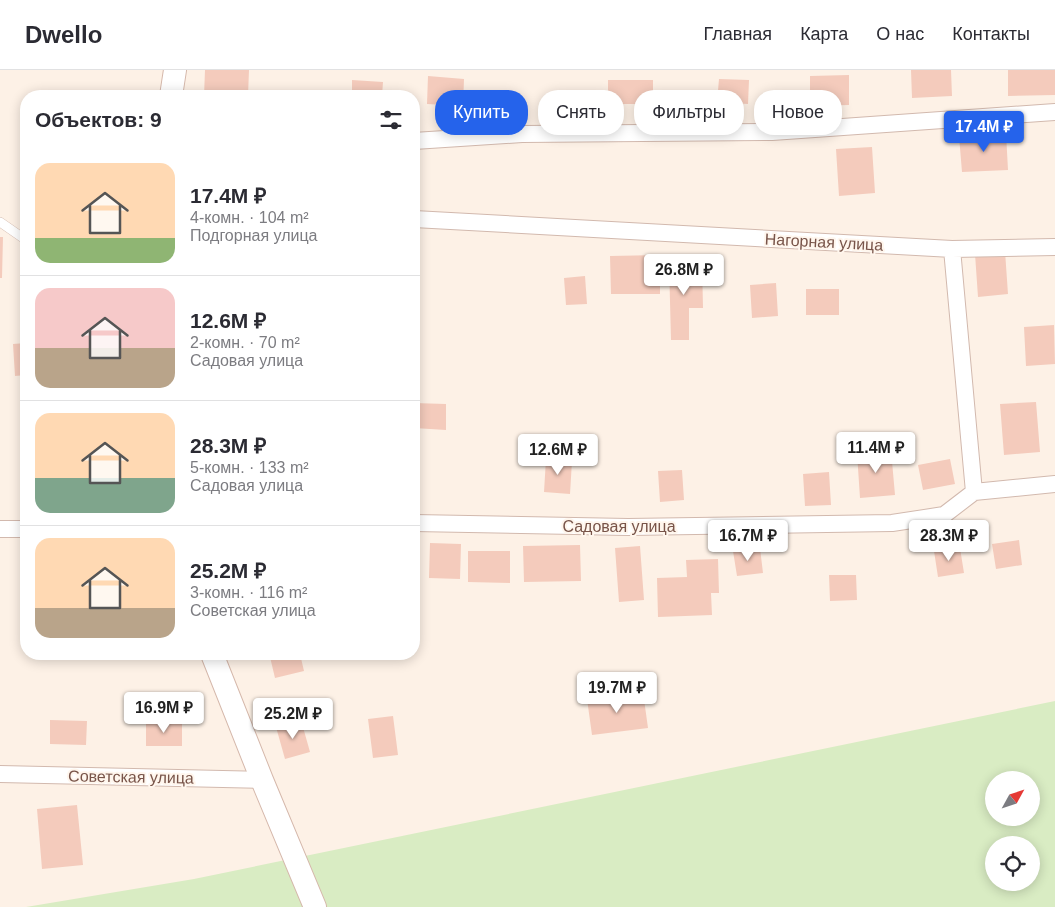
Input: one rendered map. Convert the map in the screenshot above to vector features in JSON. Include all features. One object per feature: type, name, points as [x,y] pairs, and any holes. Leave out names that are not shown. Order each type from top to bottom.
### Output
[{"type":"street","points":[[172,90],[175,70]]},
{"type":"street","points":[[420,141],[522,134],[772,132],[1055,112]]},
{"type":"street","name":"Нагорная улица","points":[[420,219],[952,249],[1055,247]]},
{"type":"street","points":[[952,249],[974,492],[1055,484]]},
{"type":"street","name":"Садовая улица","points":[[420,523],[628,527],[892,523],[944,515],[974,492]]},
{"type":"street","points":[[0,529],[20,529]]},
{"type":"street","points":[[214,660],[315,907]]},
{"type":"street","name":"Советская улица","points":[[0,774],[262,780]]},
{"type":"lane","points":[[0,222],[20,236]]},
{"type":"green space","points":[[1055,701],[1055,907],[26,907],[194,879]]},
{"type":"building","points":[[205,70],[249,70],[248,90],[204,90]]},
{"type":"building","points":[[911,70],[951,70],[952,96],[912,98]]},
{"type":"building","points":[[1008,70],[1055,70],[1055,95],[1008,96]]},
{"type":"building","points":[[849,75],[849,105],[842,105],[842,90],[810,90],[810,76]]},
{"type":"building","points":[[428,76],[464,79],[464,90],[435,90],[435,104],[427,104]]},
{"type":"building","points":[[719,79],[749,80],[748,104],[744,104],[744,90],[718,90]]},
{"type":"building","points":[[352,80],[383,82],[382,90],[352,90]]},
{"type":"building","points":[[608,80],[653,80],[653,90],[634,90],[634,104],[624,104],[624,90],[608,90]]},
{"type":"building","points":[[1006,133],[1008,170],[962,172],[959,136]]},
{"type":"building","points":[[872,147],[875,193],[839,196],[836,149]]},
{"type":"building","points":[[0,237],[3,237],[2,278],[0,278]]},
{"type":"building","points":[[1005,251],[1008,294],[978,297],[975,254]]},
{"type":"building","points":[[660,255],[660,294],[611,294],[610,256]]},
{"type":"building","points":[[669,263],[702,263],[703,308],[689,308],[689,340],[671,340]]},
{"type":"building","points":[[585,276],[587,304],[566,305],[564,278]]},
{"type":"building","points":[[776,283],[778,316],[752,318],[750,285]]},
{"type":"building","points":[[806,289],[839,289],[839,315],[806,315]]},
{"type":"building","points":[[1054,325],[1055,364],[1026,366],[1024,327]]},
{"type":"building","points":[[20,343],[20,376],[15,376],[13,344]]},
{"type":"building","points":[[1036,402],[1040,452],[1004,455],[1000,404]]},
{"type":"building","points":[[420,403],[446,404],[446,430],[420,428]]},
{"type":"building","points":[[891,450],[895,495],[860,498],[857,453]]},
{"type":"building","points":[[546,459],[572,461],[570,494],[544,492]]},
{"type":"building","points":[[950,459],[955,484],[923,490],[918,465]]},
{"type":"building","points":[[682,470],[684,500],[660,502],[658,471]]},
{"type":"building","points":[[829,472],[831,505],[805,506],[803,474]]},
{"type":"building","points":[[1019,540],[1022,565],[996,569],[992,544]]},
{"type":"building","points":[[430,543],[461,544],[460,579],[429,578]]},
{"type":"building","points":[[580,545],[581,581],[524,582],[523,546]]},
{"type":"building","points":[[640,546],[644,600],[619,602],[615,548]]},
{"type":"building","points":[[760,548],[763,573],[737,576],[733,551]]},
{"type":"building","points":[[960,548],[964,573],[938,577],[934,551]]},
{"type":"building","points":[[468,551],[510,551],[510,583],[468,582]]},
{"type":"building","points":[[718,559],[719,593],[711,593],[712,615],[658,617],[657,578],[687,577],[686,560]]},
{"type":"building","points":[[829,575],[856,575],[857,600],[830,601]]},
{"type":"building","points":[[271,660],[301,660],[304,671],[275,678]]},
{"type":"building","points":[[643,692],[648,728],[592,735],[587,699]]},
{"type":"building","points":[[393,716],[398,755],[373,758],[368,719]]},
{"type":"building","points":[[50,720],[87,721],[86,745],[50,744]]},
{"type":"building","points":[[301,720],[310,752],[285,759],[276,727]]},
{"type":"building","points":[[146,722],[182,722],[182,746],[146,746]]},
{"type":"building","points":[[77,805],[83,865],[42,869],[37,809]]}]
